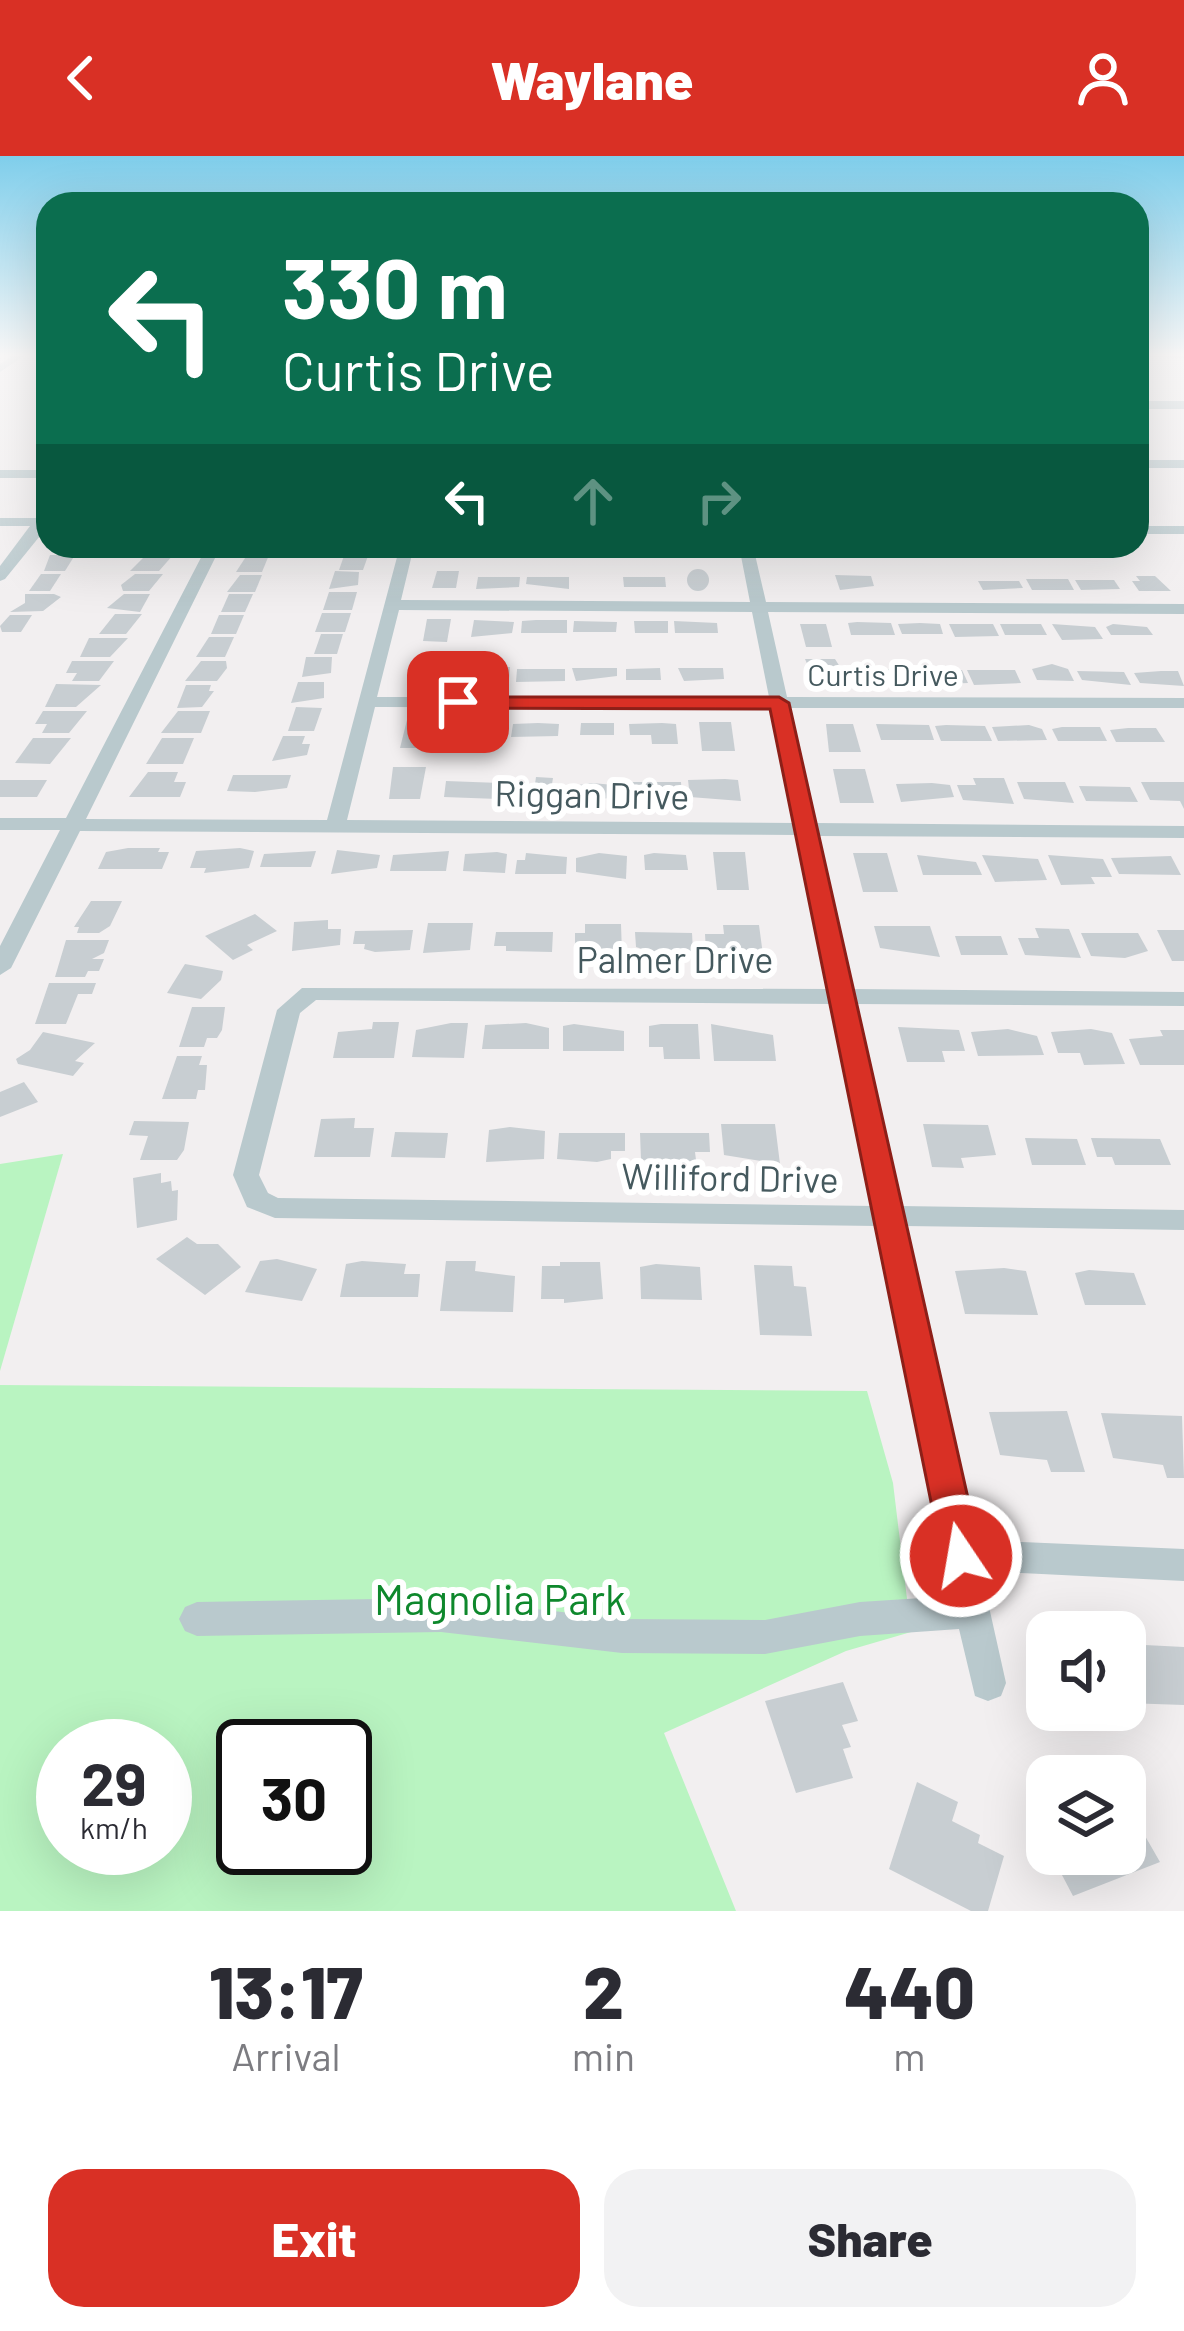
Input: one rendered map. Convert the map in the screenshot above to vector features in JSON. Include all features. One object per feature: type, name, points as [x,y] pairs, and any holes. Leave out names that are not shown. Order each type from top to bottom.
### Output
[{"type":"street","points":[[1149,464],[1184,464]]},
{"type":"street","points":[[0,474],[36,474]]},
{"type":"street","points":[[0,522],[36,522]]},
{"type":"street","points":[[1149,530],[1184,530]]},
{"type":"street","points":[[0,575],[36,532]]},
{"type":"street","points":[[0,968],[208,558]]},
{"type":"street","points":[[336,825],[403,558]]},
{"type":"street","points":[[749,558],[988,1683]]},
{"type":"street","points":[[391,605],[1184,609]]},
{"type":"street","name":"Curtis Drive","points":[[367,702],[1184,703]]},
{"type":"street","name":"Riggan Drive","points":[[0,824],[1184,832]]},
{"type":"street","name":"Palmer Drive","points":[[275,1208],[257,1200],[247,1184],[248,1164],[289,1010],[310,994],[1184,999]]},
{"type":"street","name":"Williford Drive","points":[[275,1208],[1184,1220]]},
{"type":"street","points":[[961,1556],[1184,1565]]},
{"type":"street","points":[[197,1619],[441,1615],[622,1636],[765,1637],[860,1619],[973,1611]]},
{"type":"green space","points":[[63,1154],[0,1371],[0,1164]]},
{"type":"green space","name":"Magnolia Park","points":[[0,1385],[867,1391],[893,1483],[911,1632],[846,1651],[664,1733],[736,1911],[0,1911]]},
{"type":"building","points":[[49,558],[73,558],[65,571],[44,571]]},
{"type":"building","points":[[143,558],[170,558],[159,571],[130,571]]},
{"type":"building","points":[[245,558],[268,558],[262,572],[236,572]]},
{"type":"building","points":[[343,558],[367,558],[363,570],[339,570]]},
{"type":"building","points":[[698,569],[709,580],[698,591],[687,580]]},
{"type":"building","points":[[335,571],[359,572],[358,585],[329,589]]},
{"type":"building","points":[[437,571],[459,571],[456,588],[432,588]]},
{"type":"building","points":[[41,574],[61,574],[50,591],[29,591]]},
{"type":"building","points":[[135,574],[163,574],[149,591],[123,591],[121,585]]},
{"type":"building","points":[[240,575],[262,575],[255,592],[227,592]]},
{"type":"building","points":[[835,575],[871,576],[874,586],[840,590]]},
{"type":"building","points":[[1136,576],[1155,576],[1171,591],[1139,591],[1132,581],[1140,581]]},
{"type":"building","points":[[478,577],[520,577],[519,587],[476,589]]},
{"type":"building","points":[[527,577],[569,577],[569,589],[526,584]]},
{"type":"building","points":[[623,577],[665,577],[666,587],[624,587]]},
{"type":"building","points":[[1026,579],[1068,579],[1074,590],[1032,590]]},
{"type":"building","points":[[1075,580],[1114,580],[1120,589],[1081,590]]},
{"type":"building","points":[[978,581],[1019,581],[1023,588],[983,590]]},
{"type":"building","points":[[329,592],[357,592],[352,610],[323,610]]},
{"type":"building","points":[[25,594],[61,597],[43,611],[10,612],[25,603]]},
{"type":"building","points":[[124,594],[150,594],[140,612],[107,608]]},
{"type":"building","points":[[229,594],[253,594],[245,612],[221,612]]},
{"type":"building","points":[[322,613],[351,613],[345,632],[315,632]]},
{"type":"building","points":[[115,614],[142,614],[126,634],[99,634]]},
{"type":"building","points":[[10,615],[32,615],[21,632],[2,632],[0,626]]},
{"type":"building","points":[[219,615],[244,615],[236,634],[211,634]]},
{"type":"building","points":[[427,619],[451,619],[447,642],[423,641]]},
{"type":"building","points":[[474,620],[514,622],[512,633],[471,637]]},
{"type":"building","points":[[567,620],[567,633],[521,633],[522,621]]},
{"type":"building","points":[[574,621],[617,622],[616,632],[573,632]]},
{"type":"building","points":[[634,621],[668,621],[668,633],[635,633]]},
{"type":"building","points":[[674,621],[717,623],[718,633],[675,633]]},
{"type":"building","points":[[848,623],[891,623],[895,635],[851,635]]},
{"type":"building","points":[[800,624],[826,624],[832,647],[806,647]]},
{"type":"building","points":[[898,624],[940,624],[943,634],[902,634]]},
{"type":"building","points":[[949,624],[993,624],[999,636],[955,637]]},
{"type":"building","points":[[1000,624],[1041,624],[1047,635],[1005,635]]},
{"type":"building","points":[[1052,624],[1095,627],[1103,639],[1062,640]]},
{"type":"building","points":[[1106,627],[1147,627],[1153,635],[1111,635]]},
{"type":"building","points":[[321,634],[343,634],[337,654],[314,654]]},
{"type":"building","points":[[209,637],[234,637],[225,657],[196,657]]},
{"type":"building","points":[[89,638],[128,638],[110,657],[80,657]]},
{"type":"building","points":[[306,657],[332,657],[331,673],[302,677]]},
{"type":"building","points":[[416,658],[441,658],[443,674],[412,677]]},
{"type":"building","points":[[805,659],[835,659],[847,678],[839,678],[841,684],[816,684]]},
{"type":"building","points":[[72,661],[114,661],[99,681],[72,681],[77,673],[66,673]]},
{"type":"building","points":[[201,661],[226,661],[227,668],[217,681],[185,681]]},
{"type":"building","points":[[1052,664],[1068,669],[1074,681],[1037,680],[1032,669]]},
{"type":"building","points":[[465,667],[510,667],[509,681],[464,679]]},
{"type":"building","points":[[572,668],[617,668],[617,676],[576,681]]},
{"type":"building","points":[[660,668],[661,680],[626,680],[626,669]]},
{"type":"building","points":[[678,668],[723,668],[724,679],[684,681]]},
{"type":"building","points":[[517,669],[565,669],[565,681],[516,682]]},
{"type":"building","points":[[860,669],[907,669],[912,682],[864,682]]},
{"type":"building","points":[[913,669],[962,670],[968,683],[919,685]]},
{"type":"building","points":[[967,670],[1015,670],[1021,683],[974,685]]},
{"type":"building","points":[[1077,671],[1124,672],[1131,685],[1082,680]]},
{"type":"building","points":[[1178,671],[1184,686],[1140,683],[1134,673]]},
{"type":"building","points":[[298,682],[324,682],[324,698],[291,703]]},
{"type":"building","points":[[56,684],[101,685],[76,707],[45,707]]},
{"type":"building","points":[[186,685],[211,685],[209,691],[214,691],[202,707],[177,708]]},
{"type":"building","points":[[296,707],[322,708],[314,731],[288,731]]},
{"type":"building","points":[[43,711],[87,711],[69,733],[42,733],[47,724],[35,724]]},
{"type":"building","points":[[178,711],[210,711],[201,733],[161,733]]},
{"type":"building","points":[[407,720],[433,720],[428,748],[400,748]]},
{"type":"building","points":[[467,721],[503,725],[502,735],[454,735],[456,725]]},
{"type":"building","points":[[699,722],[731,722],[735,751],[702,751]]},
{"type":"building","points":[[581,723],[614,723],[614,735],[580,735]]},
{"type":"building","points":[[513,724],[559,724],[558,736],[511,737]]},
{"type":"building","points":[[629,724],[676,724],[678,744],[652,744],[651,735],[630,735]]},
{"type":"building","points":[[826,724],[853,724],[861,752],[829,752]]},
{"type":"building","points":[[876,724],[929,725],[934,740],[881,740]]},
{"type":"building","points":[[935,726],[985,726],[992,741],[941,741]]},
{"type":"building","points":[[992,727],[1042,729],[1047,740],[998,741]]},
{"type":"building","points":[[1100,727],[1107,741],[1058,741],[1052,729]]},
{"type":"building","points":[[1156,728],[1165,742],[1116,742],[1110,730]]},
{"type":"building","points":[[283,736],[305,736],[302,744],[310,744],[307,755],[272,761]]},
{"type":"building","points":[[33,738],[71,738],[50,764],[15,763]]},
{"type":"building","points":[[162,738],[194,738],[183,764],[146,764]]},
{"type":"building","points":[[393,767],[426,767],[420,799],[389,799]]},
{"type":"building","points":[[833,769],[865,769],[874,803],[840,803]]},
{"type":"building","points":[[148,772],[178,772],[174,782],[186,782],[180,797],[129,797]]},
{"type":"building","points":[[233,775],[291,775],[287,788],[227,791]]},
{"type":"building","points":[[536,777],[553,778],[552,784],[560,784],[559,799],[506,798],[508,784],[535,784]]},
{"type":"building","points":[[973,778],[1004,778],[1014,804],[963,800],[957,785],[976,785]]},
{"type":"building","points":[[0,780],[47,780],[37,797],[0,797]]},
{"type":"building","points":[[688,780],[738,780],[741,801],[690,797]]},
{"type":"building","points":[[446,781],[500,783],[498,799],[444,797]]},
{"type":"building","points":[[630,782],[681,782],[682,798],[631,795]]},
{"type":"building","points":[[1017,782],[1065,782],[1074,803],[1024,799]]},
{"type":"building","points":[[1141,782],[1184,782],[1184,809],[1180,801],[1150,800]]},
{"type":"building","points":[[896,784],[950,785],[954,797],[901,802]]},
{"type":"building","points":[[579,785],[614,785],[614,798],[578,800]]},
{"type":"building","points":[[1079,786],[1130,787],[1138,802],[1086,801]]},
{"type":"building","points":[[128,848],[169,852],[162,869],[98,869],[106,852]]},
{"type":"building","points":[[337,850],[380,855],[377,868],[331,874]]},
{"type":"building","points":[[196,851],[254,851],[249,868],[204,873],[206,868],[190,868]]},
{"type":"building","points":[[316,851],[311,867],[260,867],[264,854]]},
{"type":"building","points":[[449,851],[446,871],[390,871],[393,855]]},
{"type":"building","points":[[713,852],[745,852],[749,890],[717,890]]},
{"type":"building","points":[[526,853],[567,857],[566,874],[515,874],[517,860],[525,860]]},
{"type":"building","points":[[599,853],[627,856],[626,879],[576,872],[576,858]]},
{"type":"building","points":[[853,853],[887,853],[898,892],[863,892]]},
{"type":"building","points":[[465,854],[507,854],[505,873],[463,871]]},
{"type":"building","points":[[644,855],[686,855],[688,870],[645,870]]},
{"type":"building","points":[[917,855],[976,862],[982,875],[923,875]]},
{"type":"building","points":[[982,855],[1038,859],[1047,880],[995,882]]},
{"type":"building","points":[[1048,855],[1103,859],[1112,877],[1091,877],[1095,884],[1061,885]]},
{"type":"building","points":[[1171,856],[1181,875],[1119,874],[1111,858]]},
{"type":"building","points":[[91,901],[122,901],[110,926],[99,933],[77,933],[79,927],[74,927]]},
{"type":"building","points":[[255,914],[277,931],[247,945],[253,950],[233,960],[205,936]]},
{"type":"building","points":[[328,920],[328,929],[341,929],[340,945],[292,951],[294,922]]},
{"type":"building","points":[[428,923],[473,923],[470,950],[423,953]]},
{"type":"building","points":[[585,924],[621,924],[622,954],[575,951],[575,933],[585,933]]},
{"type":"building","points":[[723,925],[759,925],[763,955],[706,952],[705,934],[724,934]]},
{"type":"building","points":[[874,926],[930,926],[940,957],[880,948]]},
{"type":"building","points":[[1035,928],[1069,929],[1081,958],[1025,955],[1018,938],[1039,938]]},
{"type":"building","points":[[413,930],[410,950],[375,952],[364,949],[365,944],[353,944],[355,931]]},
{"type":"building","points":[[1157,930],[1184,930],[1184,961],[1172,961]]},
{"type":"building","points":[[496,932],[553,932],[552,952],[506,951],[506,946],[494,946]]},
{"type":"building","points":[[635,932],[692,933],[693,951],[648,951],[636,947]]},
{"type":"building","points":[[1081,933],[1138,933],[1148,951],[1125,958],[1091,956]]},
{"type":"building","points":[[955,936],[1001,936],[1008,955],[961,955]]},
{"type":"building","points":[[66,940],[109,940],[104,953],[92,959],[104,959],[99,971],[88,971],[85,977],[55,977]]},
{"type":"building","points":[[185,964],[223,971],[221,980],[201,999],[167,993]]},
{"type":"building","points":[[49,983],[96,983],[92,994],[78,994],[66,1024],[35,1024]]},
{"type":"building","points":[[192,1007],[225,1007],[222,1030],[217,1038],[207,1038],[204,1047],[179,1047]]},
{"type":"building","points":[[373,1022],[399,1022],[394,1058],[333,1058],[338,1032],[372,1029]]},
{"type":"building","points":[[468,1023],[464,1058],[412,1057],[416,1030]]},
{"type":"building","points":[[526,1023],[549,1028],[549,1049],[482,1049],[485,1025]]},
{"type":"building","points":[[698,1024],[700,1059],[664,1059],[663,1047],[649,1047],[649,1026]]},
{"type":"building","points":[[711,1024],[773,1035],[776,1061],[714,1061]]},
{"type":"building","points":[[563,1026],[624,1031],[624,1051],[563,1051]]},
{"type":"building","points":[[898,1027],[959,1030],[965,1051],[942,1051],[945,1062],[907,1062]]},
{"type":"building","points":[[1008,1029],[1037,1036],[1044,1055],[978,1056],[971,1032]]},
{"type":"building","points":[[1091,1029],[1112,1033],[1125,1064],[1084,1065],[1080,1053],[1058,1053],[1051,1032]]},
{"type":"building","points":[[1160,1030],[1184,1030],[1184,1065],[1140,1065],[1129,1039],[1163,1036]]},
{"type":"building","points":[[43,1032],[95,1043],[75,1061],[84,1063],[73,1076],[18,1064],[16,1059]]},
{"type":"building","points":[[177,1056],[202,1056],[199,1065],[207,1065],[205,1090],[198,1090],[196,1099],[162,1099]]},
{"type":"building","points":[[24,1082],[38,1102],[0,1117],[0,1092]]},
{"type":"building","points":[[355,1118],[354,1128],[374,1128],[370,1157],[314,1157],[321,1119]]},
{"type":"building","points":[[134,1121],[189,1122],[184,1150],[177,1160],[140,1160],[148,1136],[129,1135]]},
{"type":"building","points":[[721,1124],[775,1124],[780,1164],[724,1155]]},
{"type":"building","points":[[923,1124],[988,1125],[996,1155],[961,1158],[964,1168],[932,1167]]},
{"type":"building","points":[[489,1130],[545,1131],[544,1159],[486,1162]]},
{"type":"building","points":[[395,1132],[448,1133],[445,1158],[391,1157]]},
{"type":"building","points":[[559,1133],[625,1133],[625,1151],[611,1151],[611,1159],[597,1162],[557,1159]]},
{"type":"building","points":[[640,1133],[709,1133],[710,1152],[695,1152],[696,1160],[682,1163],[641,1160]]},
{"type":"building","points":[[1025,1138],[1077,1139],[1086,1165],[1032,1165]]},
{"type":"building","points":[[1091,1138],[1160,1139],[1171,1165],[1115,1165],[1112,1157],[1097,1157]]},
{"type":"building","points":[[161,1173],[161,1183],[171,1181],[172,1191],[178,1190],[177,1220],[137,1228],[133,1178]]},
{"type":"building","points":[[187,1237],[197,1244],[218,1244],[241,1267],[205,1295],[156,1259]]},
{"type":"building","points":[[277,1259],[317,1269],[302,1301],[245,1292],[260,1261]]},
{"type":"building","points":[[446,1261],[476,1261],[475,1271],[515,1276],[513,1312],[440,1311]]},
{"type":"building","points":[[560,1262],[600,1262],[603,1299],[564,1303],[564,1299],[541,1299],[542,1266],[560,1266]]},
{"type":"building","points":[[346,1264],[406,1264],[404,1274],[420,1274],[418,1297],[340,1297]]},
{"type":"building","points":[[754,1265],[792,1266],[794,1286],[806,1287],[812,1336],[760,1335]]},
{"type":"building","points":[[640,1267],[700,1267],[702,1300],[641,1299]]},
{"type":"building","points":[[955,1271],[1026,1271],[1038,1315],[965,1314]]},
{"type":"building","points":[[1075,1273],[1134,1273],[1146,1305],[1085,1305]]},
{"type":"building","points":[[1067,1411],[1085,1472],[1051,1472],[1047,1460],[1000,1455],[989,1412]]},
{"type":"building","points":[[1101,1413],[1182,1416],[1184,1478],[1167,1478],[1163,1465],[1113,1458]]},
{"type":"building","points":[[1146,1645],[1184,1647],[1184,1705],[1146,1704]]},
{"type":"building","points":[[843,1682],[858,1721],[842,1725],[851,1747],[843,1749],[853,1778],[796,1793],[765,1701]]},
{"type":"building","points":[[917,1782],[958,1802],[952,1821],[980,1835],[978,1843],[1004,1856],[988,1911],[971,1911],[889,1869]]},
{"type":"building","points":[[1146,1838],[1160,1862],[1146,1867]]},
{"type":"building","points":[[1062,1875],[1127,1875],[1073,1896]]},
{"type":"route","points":[[458,702],[779,703],[961,1556]]}]
